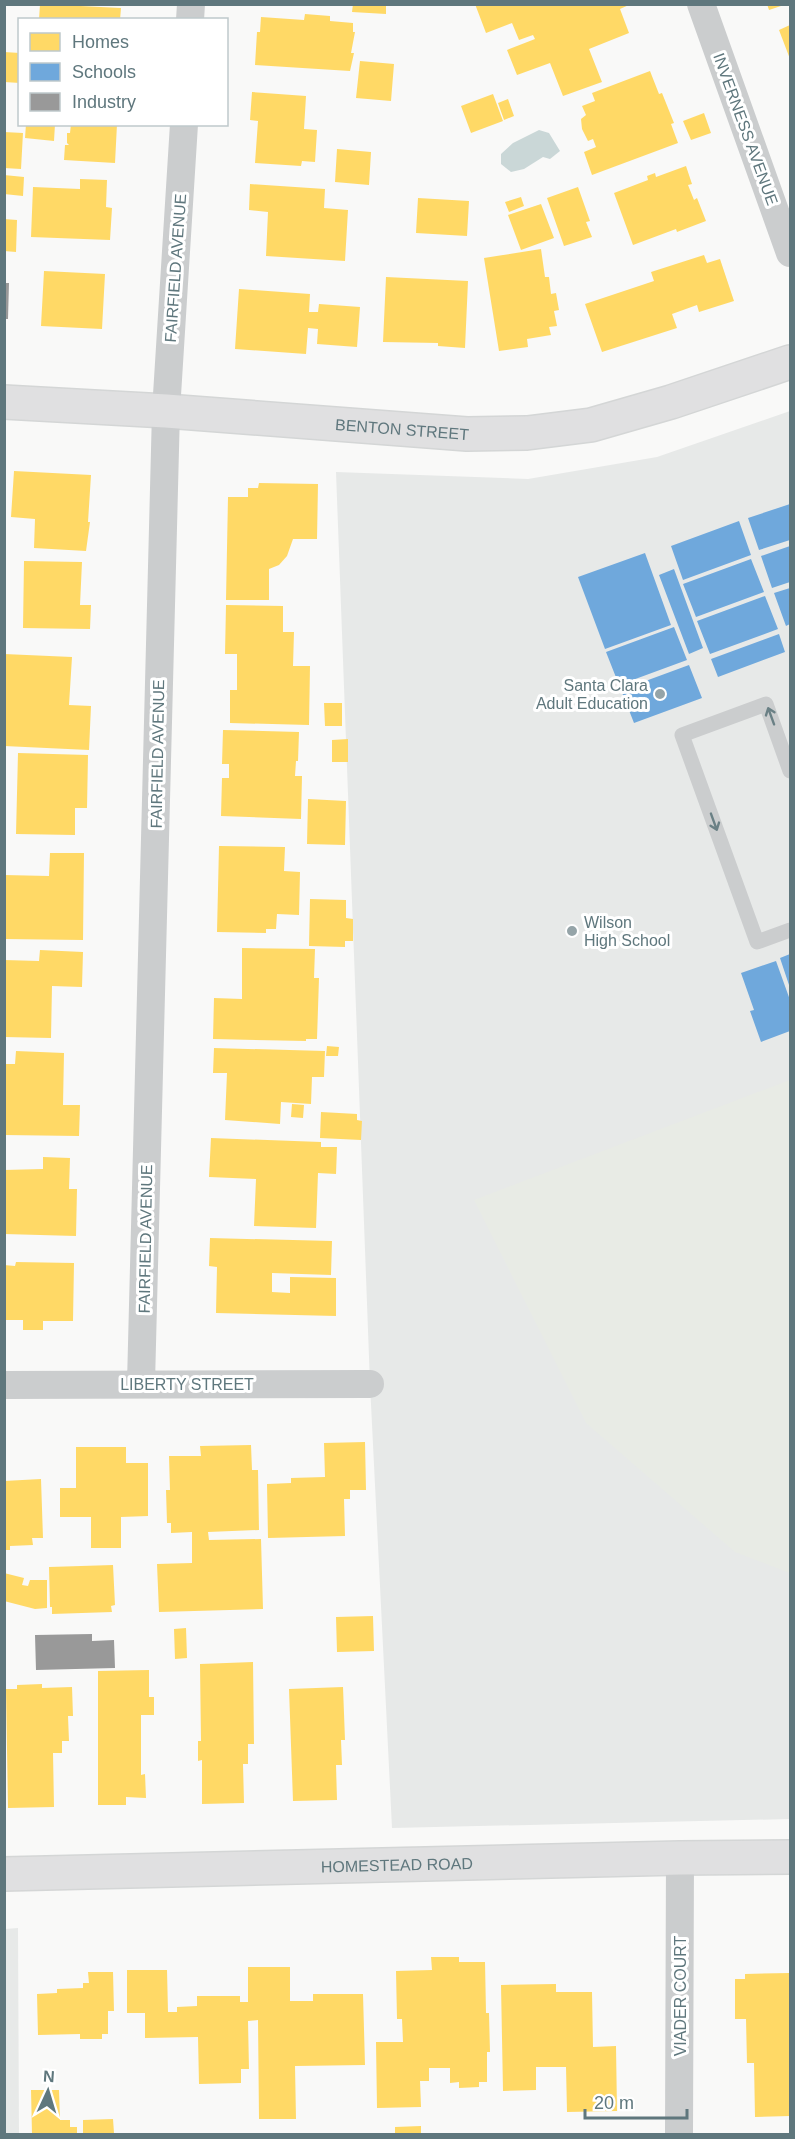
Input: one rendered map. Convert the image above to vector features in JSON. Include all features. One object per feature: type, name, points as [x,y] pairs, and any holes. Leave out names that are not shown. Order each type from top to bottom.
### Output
[{"type":"main road","name":"BENTON STREET","points":[[4,402],[166,411],[467,434],[526,433],[591,426],[790,362]]},
{"type":"main road","name":"HOMESTEAD ROAD","points":[[4,1874],[790,1857]]},
{"type":"street","name":"INVERNESS AVENUE","points":[[701,4],[790,253]]},
{"type":"street","name":"FAIRFIELD AVENUE","points":[[141,1383],[166,411],[184,126]]},
{"type":"street","name":"LIBERTY STREET","points":[[4,1385],[370,1384]]},
{"type":"street","name":"VIADER COURT","points":[[679,2134],[680,1858]]},
{"type":"lane","points":[[790,771],[766,705],[682,735],[757,942],[790,930]]},
{"type":"shaded area","points":[[539,130],[549,133],[560,151],[550,159],[543,157],[524,169],[511,172],[501,164],[501,154],[513,143]]},
{"type":"shaded area","name":"Wilson High School","points":[[790,411],[790,1819],[392,1828],[370,1384],[336,472],[528,479],[657,457]]},
{"type":"shaded area","points":[[790,1080],[790,1573],[735,1552],[586,1423],[474,1200]]},
{"type":"shaded area","points":[[18,1928],[19,2134],[5,2134],[5,1929]]},
{"type":"building: Homes","points":[[40,4],[121,8],[120,18],[39,18]]},
{"type":"building: Homes","points":[[353,4],[386,4],[386,14],[352,12]]},
{"type":"building: Homes","points":[[475,4],[631,4],[620,9],[629,33],[589,49],[602,82],[563,96],[550,63],[517,75],[507,50],[535,39],[533,35],[519,40],[512,23],[486,33]]},
{"type":"building: Homes","points":[[767,4],[784,4],[784,5],[769,10]]},
{"type":"building: Homes","points":[[305,14],[330,16],[330,21],[353,23],[353,32],[355,32],[351,53],[354,53],[350,71],[255,65],[257,32],[260,32],[261,17],[304,20]]},
{"type":"building: Homes","points":[[790,25],[790,59],[779,30]]},
{"type":"building: Homes","points":[[4,52],[18,53],[18,83],[4,82]]},
{"type":"building: Homes","points":[[360,61],[394,64],[391,101],[356,98]]},
{"type":"building: Homes","points":[[650,71],[674,123],[671,124],[678,143],[592,175],[584,152],[596,147],[593,139],[588,141],[582,129],[581,119],[586,115],[582,106],[595,101],[592,93]]},
{"type":"building: Homes","points":[[252,92],[306,96],[304,129],[317,130],[315,162],[302,161],[301,166],[255,163],[258,121],[250,120]]},
{"type":"building: Homes","points":[[493,94],[503,121],[471,133],[461,106]]},
{"type":"building: Homes","points":[[508,99],[514,116],[504,120],[498,103]]},
{"type":"building: Homes","points":[[704,113],[711,133],[691,140],[683,121]]},
{"type":"building: Homes","points":[[26,126],[55,126],[54,141],[25,138]]},
{"type":"building: Homes","points":[[71,126],[117,126],[115,163],[64,160],[65,145],[69,145],[67,133],[70,133]]},
{"type":"building: Homes","points":[[4,132],[23,133],[21,169],[4,168]]},
{"type":"building: Homes","points":[[337,149],[371,152],[369,185],[335,182]]},
{"type":"building: Homes","points":[[686,166],[692,184],[688,185],[694,200],[697,198],[706,221],[633,245],[614,193],[648,180],[647,176],[655,173],[656,177]]},
{"type":"building: Homes","points":[[4,175],[24,177],[23,196],[4,194]]},
{"type":"building: Homes","points":[[80,179],[107,180],[106,207],[112,208],[110,240],[31,237],[33,187],[80,189]]},
{"type":"building: Homes","points":[[250,184],[325,189],[324,208],[348,210],[345,261],[266,256],[268,212],[249,210]]},
{"type":"building: Homes","points":[[578,187],[590,221],[586,222],[592,237],[564,246],[547,198]]},
{"type":"building: Homes","points":[[521,197],[524,206],[509,212],[505,202]]},
{"type":"building: Homes","points":[[418,198],[469,201],[467,236],[416,233]]},
{"type":"building: Homes","points":[[541,204],[554,238],[521,250],[508,215]]},
{"type":"building: Homes","points":[[4,219],[17,220],[16,252],[4,251]]},
{"type":"building: Homes","points":[[541,249],[545,277],[549,277],[551,294],[556,293],[559,310],[554,311],[557,326],[549,327],[551,335],[527,339],[528,347],[499,351],[484,258]]},
{"type":"building: Homes","points":[[704,255],[707,263],[720,259],[734,301],[699,312],[697,305],[672,314],[677,328],[602,352],[585,304],[654,281],[651,272]]},
{"type":"building: Homes","points":[[44,271],[105,274],[102,329],[41,326]]},
{"type":"building: Homes","points":[[386,277],[468,281],[465,348],[438,346],[438,343],[383,342]]},
{"type":"building: Homes","points":[[239,289],[310,294],[309,312],[318,312],[319,304],[360,307],[357,347],[317,344],[318,329],[308,328],[306,354],[235,349]]},
{"type":"building: Homes","points":[[14,471],[91,475],[88,522],[90,522],[86,551],[34,548],[35,519],[11,517]]},
{"type":"building: Homes","points":[[259,483],[318,484],[317,539],[293,539],[287,556],[279,565],[269,569],[269,600],[226,600],[228,497],[248,497],[248,488],[258,488]]},
{"type":"building: Homes","points":[[24,561],[82,562],[80,605],[91,605],[90,629],[23,628]]},
{"type":"building: Homes","points":[[226,605],[283,606],[283,632],[294,632],[293,666],[310,666],[309,725],[230,723],[230,690],[237,690],[237,654],[225,654]]},
{"type":"building: Homes","points":[[4,654],[72,657],[69,705],[91,706],[89,750],[4,746]]},
{"type":"building: Homes","points":[[324,703],[342,703],[342,726],[325,726]]},
{"type":"building: Homes","points":[[223,730],[299,732],[295,776],[302,776],[301,819],[221,816],[222,778],[229,778],[229,764],[222,764]]},
{"type":"building: Homes","points":[[348,739],[348,762],[332,762],[332,740]]},
{"type":"building: Homes","points":[[18,753],[88,755],[87,808],[75,808],[75,835],[16,834]]},
{"type":"building: Homes","points":[[308,799],[346,801],[345,845],[307,844]]},
{"type":"building: Homes","points":[[219,846],[285,847],[284,871],[300,872],[299,915],[277,914],[276,929],[266,929],[266,933],[217,932]]},
{"type":"building: Homes","points":[[50,853],[84,853],[83,940],[4,939],[4,875],[49,876]]},
{"type":"building: Homes","points":[[310,899],[346,900],[346,918],[353,919],[353,941],[345,941],[345,947],[309,946]]},
{"type":"building: Homes","points":[[242,948],[315,949],[314,978],[319,978],[317,1039],[306,1039],[306,1041],[213,1039],[214,998],[242,999]]},
{"type":"building: Homes","points":[[40,950],[83,952],[82,987],[52,986],[51,1038],[4,1037],[4,960],[39,961]]},
{"type":"building: Homes","points":[[327,1046],[339,1047],[338,1056],[326,1056]]},
{"type":"building: Homes","points":[[214,1048],[325,1051],[324,1077],[312,1077],[311,1104],[281,1102],[280,1124],[225,1120],[227,1073],[213,1073]]},
{"type":"building: Homes","points":[[16,1051],[64,1053],[63,1105],[80,1105],[79,1136],[4,1135],[4,1064],[15,1064]]},
{"type":"building: Homes","points":[[292,1104],[304,1105],[303,1118],[291,1117]]},
{"type":"building: Homes","points":[[321,1112],[357,1114],[357,1120],[362,1121],[361,1140],[320,1138]]},
{"type":"building: Homes","points":[[211,1138],[321,1142],[321,1147],[337,1147],[336,1174],[318,1173],[316,1228],[254,1226],[256,1179],[209,1177]]},
{"type":"building: Homes","points":[[43,1157],[70,1158],[69,1189],[77,1189],[76,1236],[4,1234],[4,1170],[43,1169]]},
{"type":"building: Homes","points":[[210,1238],[332,1241],[331,1275],[272,1273],[272,1292],[290,1293],[290,1277],[336,1278],[336,1316],[216,1313],[217,1267],[209,1266]]},
{"type":"building: Homes","points":[[16,1262],[74,1263],[73,1321],[43,1321],[43,1330],[23,1330],[23,1320],[4,1320],[4,1265],[15,1266]]},
{"type":"building: Homes","points":[[365,1442],[366,1490],[350,1490],[350,1499],[344,1499],[345,1536],[268,1538],[267,1484],[291,1483],[291,1478],[325,1477],[324,1443]]},
{"type":"building: Homes","points":[[251,1445],[252,1470],[258,1470],[259,1530],[208,1532],[209,1540],[261,1539],[263,1609],[159,1612],[157,1564],[192,1563],[192,1532],[171,1533],[171,1523],[167,1523],[166,1490],[170,1490],[169,1456],[201,1456],[200,1446]]},
{"type":"building: Homes","points":[[76,1447],[126,1447],[126,1463],[148,1463],[148,1516],[121,1517],[121,1548],[91,1548],[91,1517],[60,1517],[60,1488],[76,1488]]},
{"type":"building: Homes","points":[[41,1479],[43,1538],[32,1538],[33,1545],[10,1546],[10,1550],[4,1550],[4,1481]]},
{"type":"building: Homes","points":[[113,1565],[115,1605],[111,1606],[112,1612],[52,1614],[49,1567]]},
{"type":"building: Homes","points":[[4,1573],[24,1578],[22,1585],[28,1586],[30,1580],[47,1580],[47,1608],[35,1609],[4,1601]]},
{"type":"building: Homes","points":[[373,1616],[374,1651],[337,1652],[336,1617]]},
{"type":"building: Homes","points":[[186,1628],[187,1658],[175,1659],[174,1629]]},
{"type":"building: Homes","points":[[253,1662],[254,1744],[248,1744],[248,1764],[243,1764],[244,1803],[202,1804],[202,1760],[198,1761],[198,1741],[201,1741],[200,1664]]},
{"type":"building: Homes","points":[[149,1670],[149,1697],[154,1697],[154,1715],[141,1715],[141,1775],[145,1774],[146,1798],[126,1797],[126,1805],[98,1805],[98,1671]]},
{"type":"building: Homes","points":[[42,1684],[42,1688],[72,1687],[73,1716],[68,1716],[69,1741],[62,1741],[62,1753],[53,1753],[54,1807],[8,1808],[6,1689],[17,1689],[17,1685]]},
{"type":"building: Homes","points":[[343,1687],[345,1740],[341,1740],[342,1765],[336,1765],[337,1800],[293,1801],[289,1689]]},
{"type":"building: Homes","points":[[431,1957],[459,1957],[459,1962],[485,1962],[486,2013],[489,2013],[490,2052],[487,2052],[487,2082],[479,2082],[479,2087],[459,2088],[459,2082],[450,2083],[450,2068],[429,2068],[429,2081],[420,2081],[421,2107],[377,2108],[376,2042],[403,2042],[402,2019],[397,2019],[396,1971],[432,1970]]},
{"type":"building: Homes","points":[[248,1967],[290,1967],[290,2001],[313,2001],[313,1994],[363,1994],[365,2065],[295,2066],[296,2119],[259,2119],[258,2020],[248,2021],[249,2069],[241,2069],[241,2083],[199,2084],[198,2037],[145,2038],[145,2013],[127,2013],[127,1970],[167,1970],[168,2012],[177,2012],[177,2007],[197,2006],[197,1996],[240,1996],[240,2002],[248,2002]]},
{"type":"building: Homes","points":[[88,1972],[113,1972],[114,2011],[108,2011],[108,2034],[102,2034],[102,2039],[80,2039],[80,2034],[38,2035],[37,1994],[57,1993],[57,1989],[83,1988],[83,1983],[89,1983]]},
{"type":"building: Homes","points":[[790,1973],[790,2116],[755,2117],[754,2063],[747,2063],[746,2019],[735,2019],[735,1979],[745,1979],[745,1974]]},
{"type":"building: Homes","points":[[556,1984],[556,1992],[592,1992],[593,2047],[616,2046],[617,2111],[567,2112],[566,2067],[536,2067],[536,2090],[503,2091],[501,1985]]},
{"type":"building: Homes","points":[[31,2090],[59,2090],[60,2120],[70,2120],[70,2127],[77,2127],[77,2134],[32,2134]]},
{"type":"building: Homes","points":[[113,2119],[114,2133],[83,2134],[83,2120]]},
{"type":"building: Homes","points":[[421,2126],[421,2134],[395,2134],[395,2127]]},
{"type":"building: Schools","points":[[790,504],[790,540],[759,550],[748,518]]},
{"type":"building: Schools","points":[[739,521],[751,555],[683,580],[671,546]]},
{"type":"building: Schools","points":[[790,546],[790,582],[772,588],[761,556]]},
{"type":"building: Schools","points":[[645,553],[671,625],[605,649],[578,577]]},
{"type":"building: Schools","points":[[751,559],[764,592],[696,617],[683,584]]},
{"type":"building: Schools","points":[[674,569],[703,648],[689,654],[659,575]]},
{"type":"building: Schools","points":[[790,588],[790,624],[786,626],[774,593]]},
{"type":"building: Schools","points":[[765,596],[778,629],[710,654],[697,621]]},
{"type":"building: Schools","points":[[674,627],[687,660],[619,685],[606,652]]},
{"type":"building: Schools","points":[[779,634],[785,652],[718,677],[711,659]]},
{"type":"building: Schools","points":[[689,665],[702,698],[634,723],[621,690]]},
{"type":"building: Schools","points":[[790,954],[790,988],[780,958]]},
{"type":"building: Schools","points":[[776,961],[790,1000],[790,1031],[761,1042],[750,1011],[754,1010],[741,973]]},
{"type":"building: Industry","points":[[4,283],[9,283],[8,319],[4,319]]},
{"type":"building: Industry","points":[[92,1634],[92,1641],[114,1640],[115,1668],[36,1670],[35,1635]]},
{"type":"place","name":"Santa Clara Adult Education","points":[[660,694]]},
{"type":"place","name":"Wilson High School","points":[[572,931]]}]
